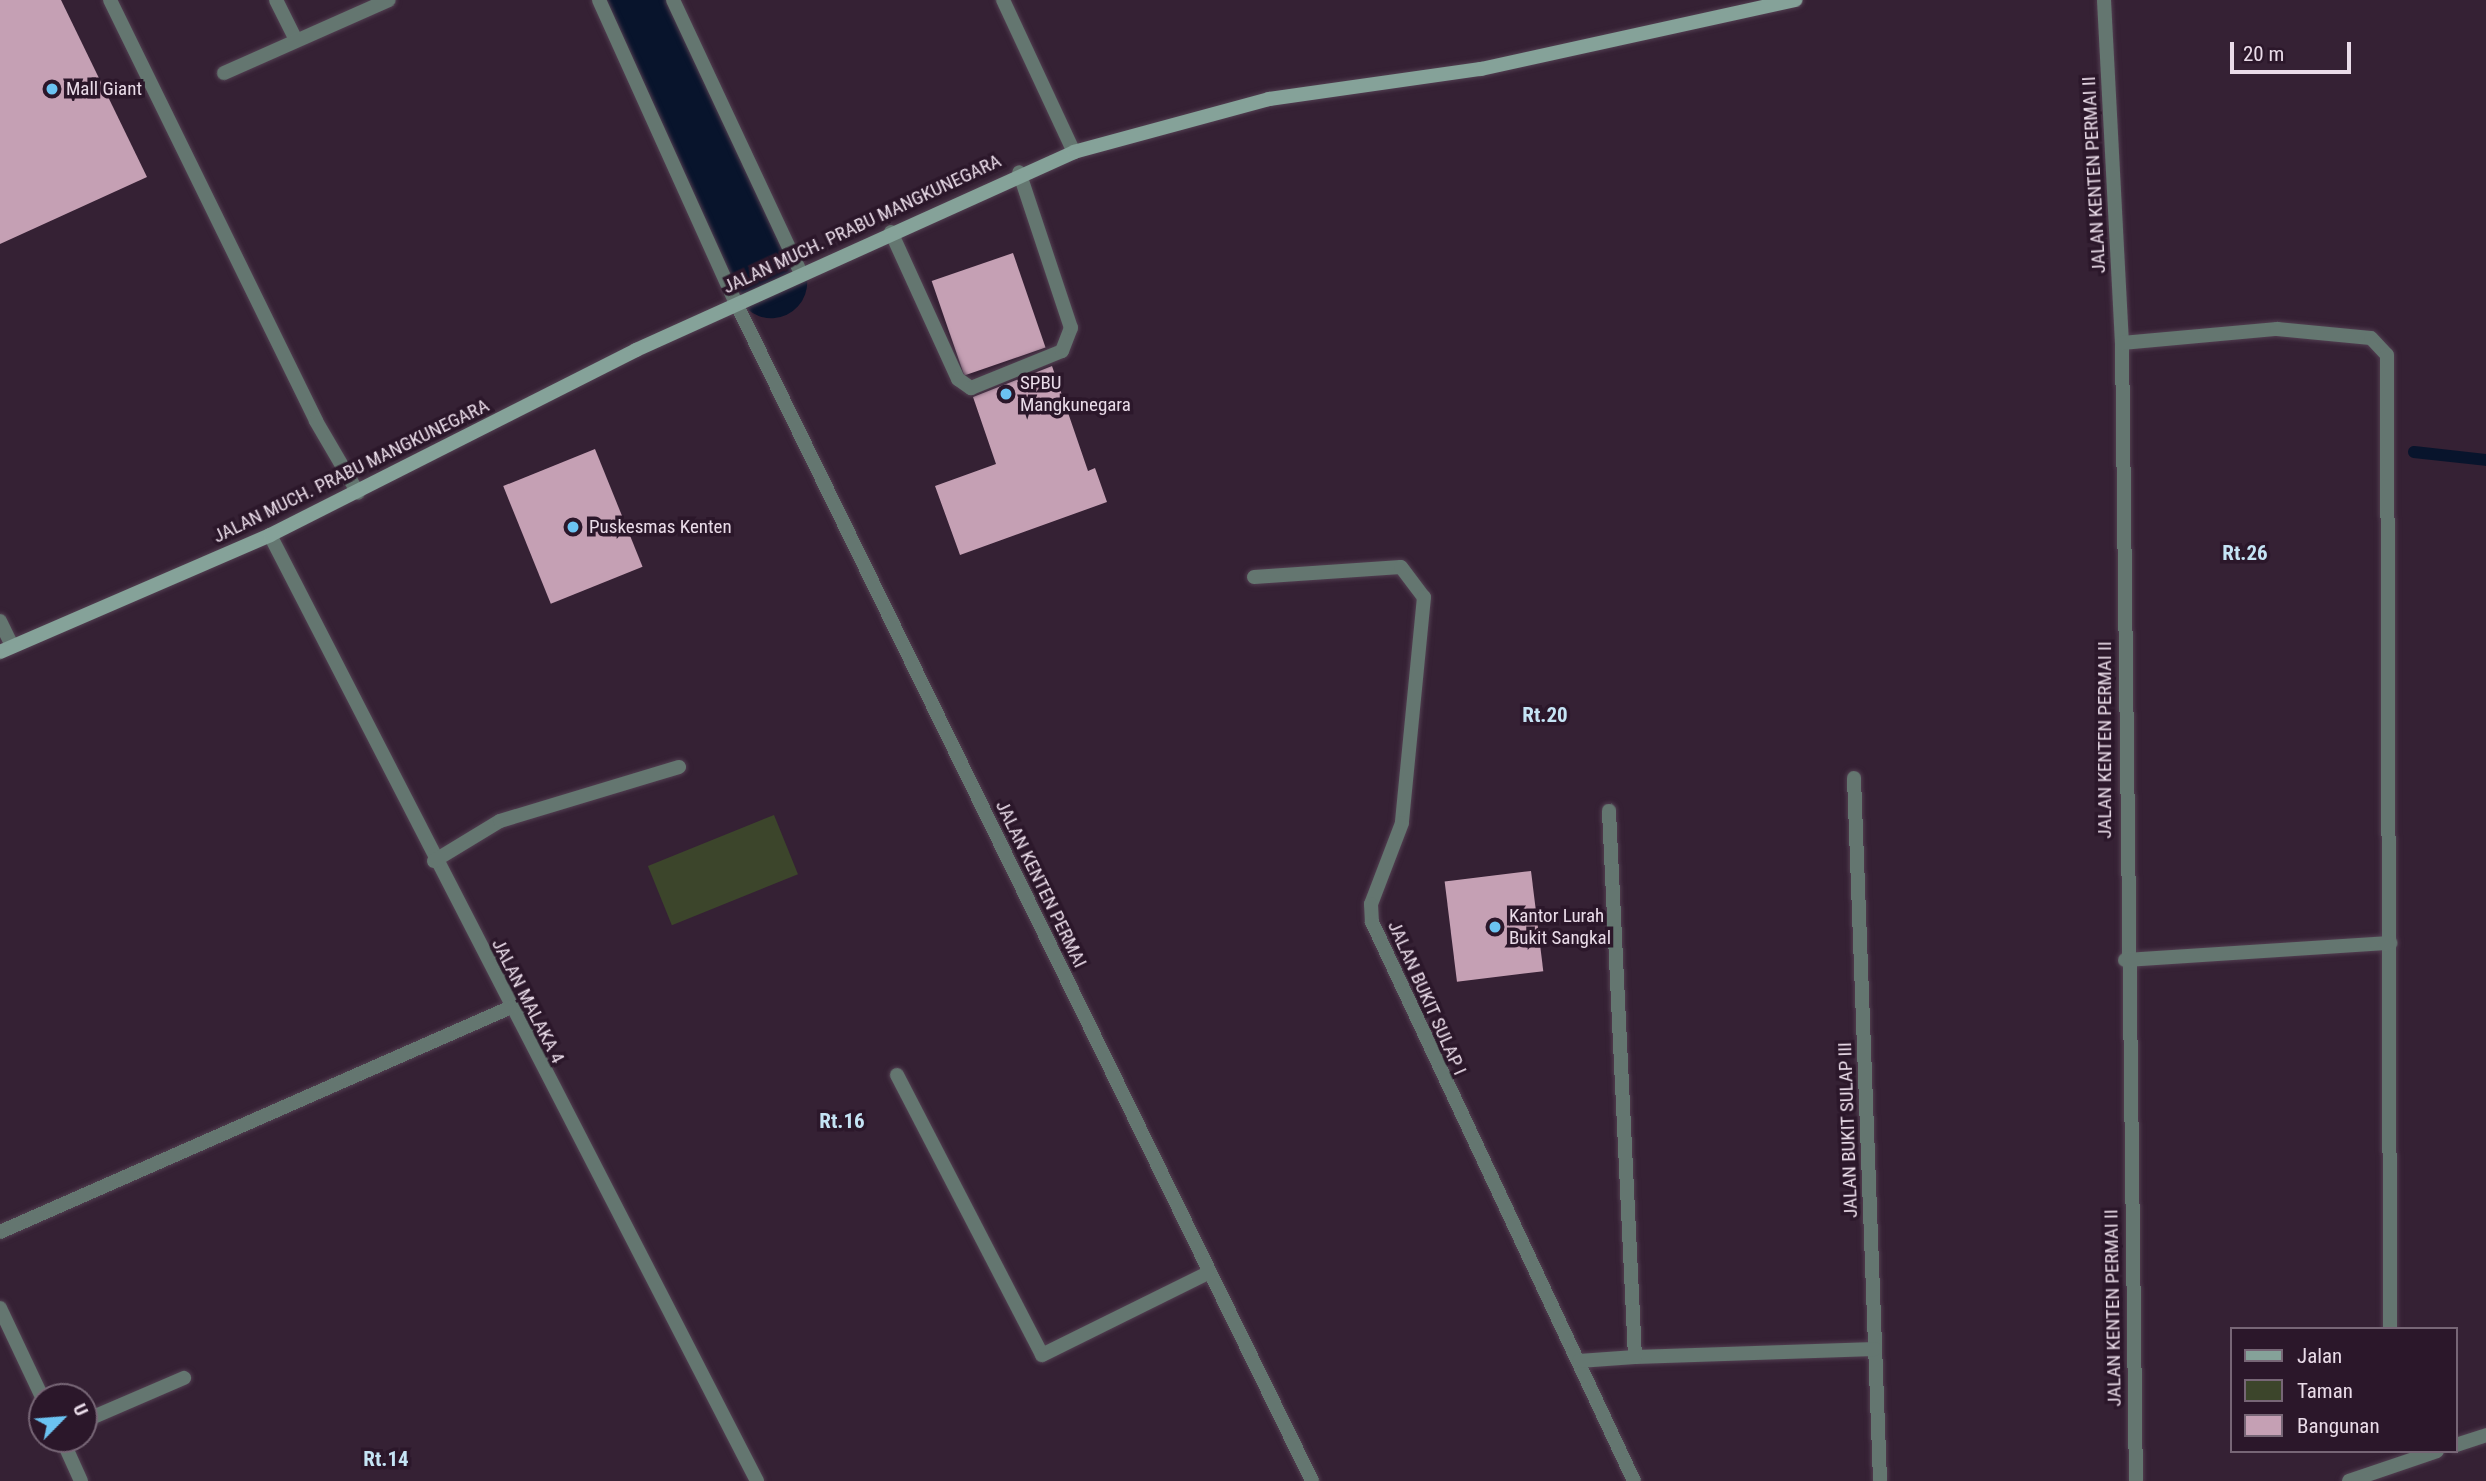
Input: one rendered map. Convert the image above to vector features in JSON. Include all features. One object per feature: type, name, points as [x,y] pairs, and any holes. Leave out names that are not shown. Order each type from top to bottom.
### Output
[{"type":"main road","name":"JALAN MUCH. PRABU MANGKUNEGARA","points":[[6,649],[270,535],[736,303],[1019,172],[1074,152],[1269,99],[1481,69],[1796,0]]},
{"type":"street","points":[[110,0],[316,421],[358,493]]},
{"type":"street","points":[[276,0],[295,38]]},
{"type":"street","points":[[224,73],[295,38],[389,0]]},
{"type":"street","name":"JALAN KENTEN PERMAI","points":[[599,0],[736,303],[1312,1481]]},
{"type":"street","points":[[673,0],[801,273]]},
{"type":"street","points":[[1003,0],[1074,152]]},
{"type":"street","name":"JALAN KENTEN PERMAI II","points":[[2104,0],[2122,343],[2125,960],[2136,1481]]},
{"type":"street","points":[[891,232],[958,379],[971,388],[1062,351],[1071,328],[1019,172]]},
{"type":"street","points":[[2122,343],[2277,329],[2371,338],[2384,348],[2390,943],[2390,1327]]},
{"type":"street","name":"JALAN MALAKA 4","points":[[270,535],[509,1008],[757,1481]]},
{"type":"street","name":"JALAN BUKIT SULAP I","points":[[1254,577],[1401,567],[1424,597],[1402,823],[1371,904],[1372,922],[1634,1481]]},
{"type":"street","points":[[0,621],[6,649]]},
{"type":"street","points":[[434,861],[500,821],[679,767]]},
{"type":"street","name":"JALAN BUKIT SULAP III","points":[[1854,779],[1880,1481]]},
{"type":"street","points":[[1609,811],[1635,1357]]},
{"type":"street","points":[[2125,960],[2390,943]]},
{"type":"street","points":[[0,1232],[509,1008]]},
{"type":"street","points":[[897,1075],[1042,1355],[1210,1272]]},
{"type":"street","points":[[0,1308],[35,1383]]},
{"type":"street","points":[[1578,1361],[1875,1349]]},
{"type":"street","points":[[98,1415],[184,1378]]},
{"type":"street","points":[[2458,1444],[2486,1435]]},
{"type":"street","points":[[69,1453],[82,1481]]},
{"type":"street","points":[[2390,1453],[2390,1467]]},
{"type":"street","points":[[2349,1481],[2431,1453]]},
{"type":"green space","points":[[774,815],[798,874],[672,925],[648,866]]},
{"type":"building","name":"Mall Giant","points":[[0,0],[61,0],[147,177],[0,244]]},
{"type":"building","points":[[1013,253],[1046,348],[964,376],[932,281]]},
{"type":"building","points":[[1052,366],[1088,471],[1095,468],[1107,502],[960,555],[935,486],[996,464],[973,397]]},
{"type":"building","name":"Puskesmas Kenten","points":[[595,449],[643,567],[551,604],[503,486]]},
{"type":"building","name":"Kantor Lurah Bukit Sangkal","points":[[1531,871],[1543,971],[1457,982],[1445,882]]},
{"type":"waterway","points":[[636,0],[771,282]]},
{"type":"waterway","points":[[2414,452],[2486,460]]},
{"type":"place","name":"Mall Giant","points":[[52,89]]},
{"type":"place","name":"SPBU Mangkunegara","points":[[1006,394]]},
{"type":"place","name":"Puskesmas Kenten","points":[[573,527]]},
{"type":"place","name":"Kantor Lurah Bukit Sangkal","points":[[1495,927]]},
{"type":"district","name":"Rt.26","points":[[2245,553]]},
{"type":"district","name":"Rt.20","points":[[1545,715]]},
{"type":"district","name":"Rt.16","points":[[842,1121]]},
{"type":"district","name":"Rt.14","points":[[386,1459]]}]
